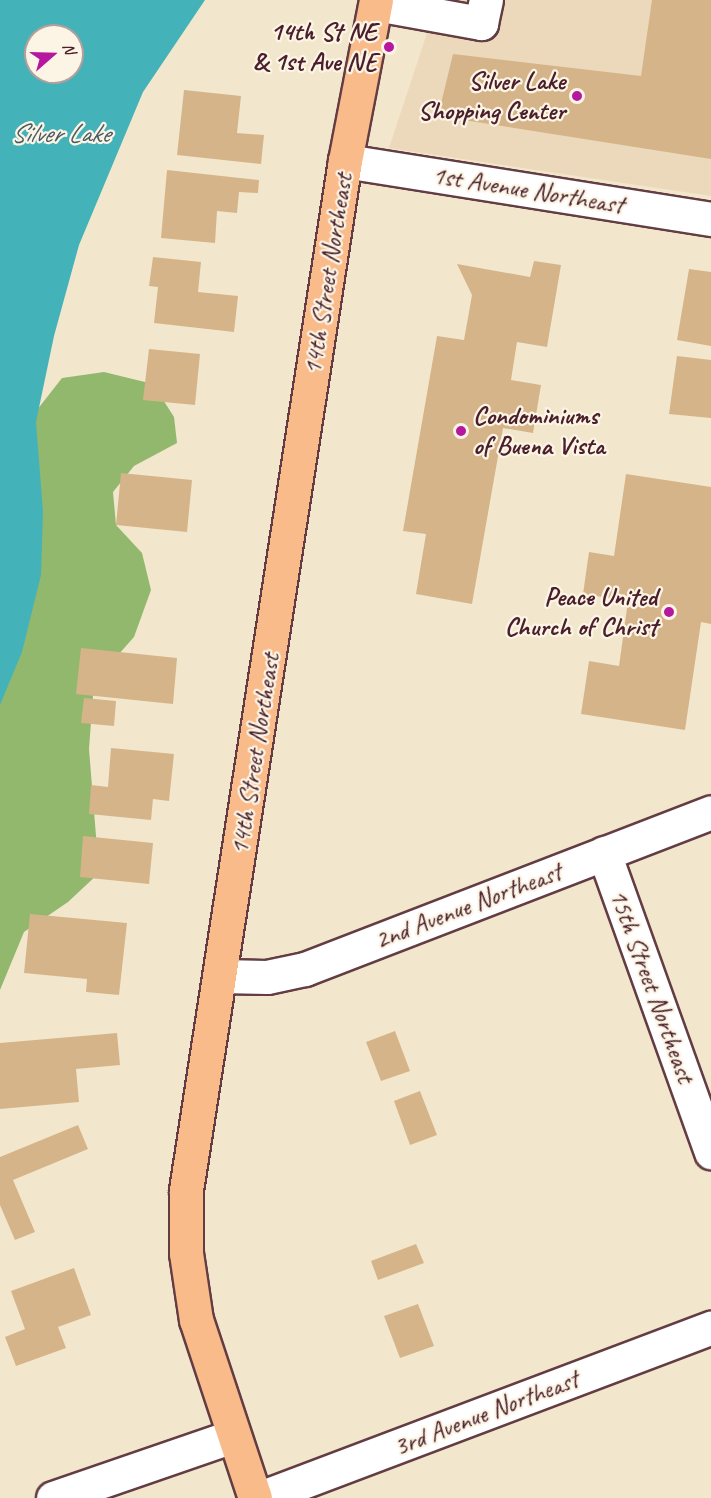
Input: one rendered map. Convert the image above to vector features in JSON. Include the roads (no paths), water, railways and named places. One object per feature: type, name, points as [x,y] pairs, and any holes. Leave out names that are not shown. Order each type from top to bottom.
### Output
[{"type":"main road","name":"14th Street Northeast","points":[[255,1498],[196,1320],[186,1252],[190,1153],[221,976],[345,161],[376,1]]},
{"type":"street","points":[[376,1],[481,23],[486,0]]},
{"type":"street","name":"1st Avenue Northeast","points":[[345,161],[711,219]]},
{"type":"street","name":"2nd Avenue Northeast","points":[[221,976],[267,977],[305,969],[711,812]]},
{"type":"street","name":"15th Street Northeast","points":[[604,853],[711,1152]]},
{"type":"street","name":"3rd Avenue Northeast","points":[[260,1498],[711,1328]]},
{"type":"street","points":[[53,1498],[234,1436]]},
{"type":"water","name":"Silver Lake","points":[[0,0],[205,0],[143,92],[79,245],[54,336],[36,422],[43,512],[41,575],[22,652],[0,705]]},
{"type":"place","name":"14th St NE & 1st Ave NE","points":[[389,47]]},
{"type":"place","name":"Silver Lake Shopping Center","points":[[577,96]]},
{"type":"place","name":"Condominiums of Buena Vista","points":[[461,431]]},
{"type":"place","name":"Peace United Church of Christ","points":[[669,612]]}]
